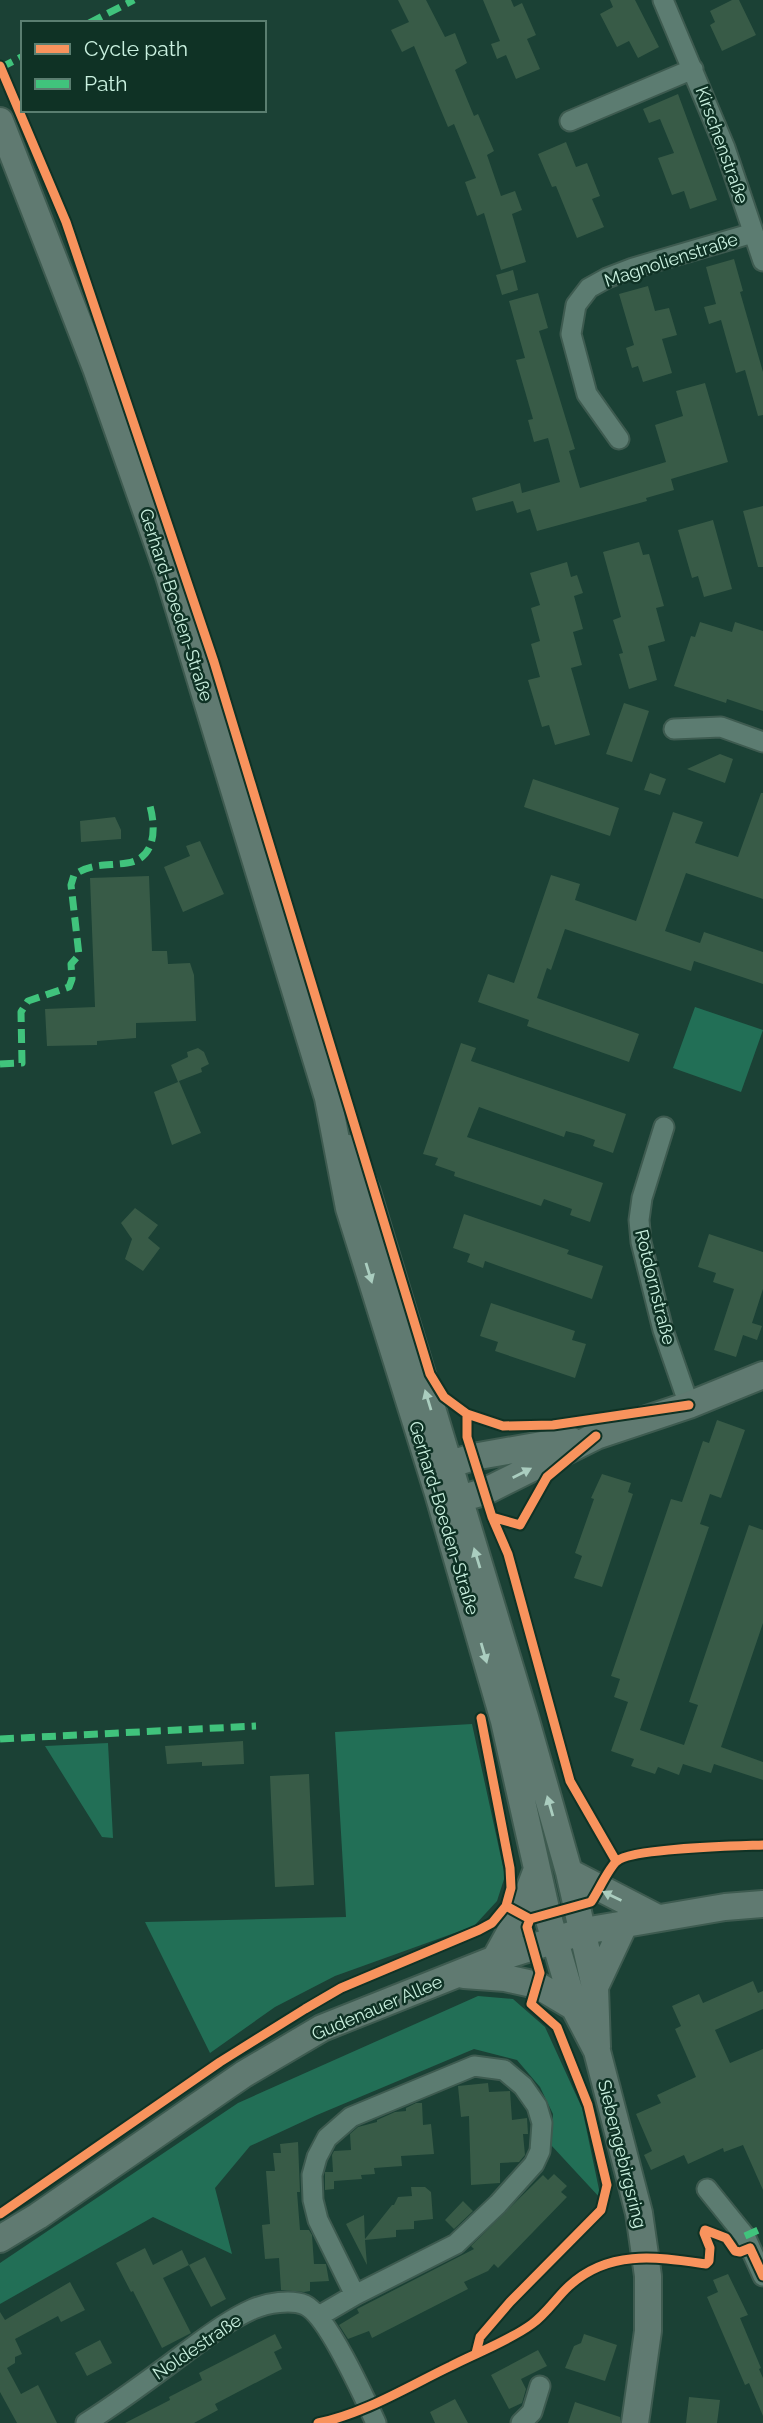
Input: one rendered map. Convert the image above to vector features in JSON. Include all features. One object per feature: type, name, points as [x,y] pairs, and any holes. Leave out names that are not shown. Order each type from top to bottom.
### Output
[{"type":"main road","name":"Gerhard-Boeden-Straße","points":[[0,121],[53,253],[168,573],[328,1098],[367,1192],[445,1485],[504,1720],[555,1940]]},
{"type":"main road","points":[[445,1485],[484,1492],[596,1436],[689,1405],[763,1375]]},
{"type":"main road","points":[[445,1485],[473,1457],[596,1436]]},
{"type":"main road","name":"Gerhard-Boeden-Straße","points":[[445,1485],[569,1872],[584,1931]]},
{"type":"main road","points":[[495,1959],[520,1914],[537,1869]]},
{"type":"main road","points":[[569,1872],[656,1917]]},
{"type":"main road","name":"Gudenauer Allee","points":[[0,2239],[244,2074],[322,2028],[495,1959],[584,1931],[656,1917],[763,1904]]},
{"type":"main road","points":[[595,1987],[625,1923]]},
{"type":"main road","name":"Siebengebirgsring","points":[[584,1931],[595,1987],[597,2052]]},
{"type":"main road","name":"Siebengebirgsring","points":[[555,1940],[574,2007],[597,2052],[639,2213],[648,2276],[648,2331],[635,2423]]},
{"type":"main road","points":[[455,1975],[505,1978],[537,1985],[574,2007]]},
{"type":"street","name":"Kirschenstraße","points":[[663,0],[725,148],[763,261]]},
{"type":"street","name":"Kirschenstraße","points":[[570,121],[693,69]]},
{"type":"street","name":"Magnolienstraße","points":[[619,439],[587,394],[571,334],[576,305],[589,288],[607,278],[753,233]]},
{"type":"street","points":[[674,729],[721,727],[763,742]]},
{"type":"street","name":"Rotdornstraße","points":[[664,1127],[642,1198],[639,1220],[641,1242],[663,1330],[689,1405]]},
{"type":"street","points":[[355,2295],[318,2220],[313,2200],[312,2175],[317,2157],[327,2138],[351,2117],[474,2066],[504,2070],[523,2086],[537,2106],[542,2123],[540,2151],[534,2164],[498,2204],[456,2244],[319,2316],[376,2423]]},
{"type":"street","points":[[707,2189],[745,2236],[763,2276]]},
{"type":"street","name":"Noldestraße","points":[[86,2423],[115,2405],[212,2333],[255,2308],[284,2302],[305,2305],[319,2316]]},
{"type":"street","points":[[521,2423],[532,2412],[540,2386]]},
{"type":"green space","points":[[695,1007],[763,1030],[741,1092],[673,1068]]},
{"type":"green space","points":[[472,1724],[505,1876],[497,1901],[474,1926],[335,1976],[275,2007],[210,2053],[145,1922],[346,1917],[335,1732]]},
{"type":"green space","points":[[108,1743],[113,1838],[102,1837],[45,1746]]},
{"type":"green space","points":[[478,1996],[513,1999],[545,2027],[582,2108],[601,2199],[551,2145],[553,2114],[540,2087],[517,2060],[474,2049],[250,2146],[215,2188],[232,2254],[153,2217],[0,2304],[0,2263],[238,2103]]},
{"type":"building","points":[[398,0],[426,0],[445,37],[455,33],[467,63],[455,70],[474,116],[478,114],[494,151],[487,155],[501,196],[515,191],[522,210],[512,214],[526,262],[501,270],[484,213],[477,216],[465,182],[476,178],[454,124],[448,127],[414,46],[402,52],[391,30],[409,22]]},
{"type":"building","points":[[483,0],[511,0],[514,7],[522,3],[536,35],[527,39],[540,69],[516,79],[506,55],[497,59],[491,44],[500,41]]},
{"type":"building","points":[[610,0],[635,0],[659,47],[638,58],[629,41],[617,47],[600,14],[613,7]]},
{"type":"building","points":[[732,0],[739,0],[756,35],[722,51],[710,25],[715,22],[710,11]]},
{"type":"building","points":[[678,94],[717,200],[690,209],[684,191],[672,195],[658,158],[674,153],[660,119],[649,123],[643,109]]},
{"type":"building","points":[[566,142],[576,167],[587,163],[600,196],[592,199],[604,227],[577,238],[556,186],[552,187],[538,154]]},
{"type":"building","points":[[734,259],[743,291],[740,292],[763,372],[763,415],[758,416],[745,370],[736,373],[721,320],[709,324],[704,307],[716,304],[706,267]]},
{"type":"building","points":[[513,270],[518,290],[502,295],[496,275]]},
{"type":"building","points":[[648,286],[655,311],[669,308],[677,335],[662,339],[672,373],[643,382],[638,366],[632,368],[626,348],[634,345],[619,294]]},
{"type":"building","points":[[538,293],[548,328],[539,331],[575,449],[569,451],[580,488],[666,462],[655,425],[683,416],[676,391],[705,383],[728,462],[671,479],[674,490],[646,498],[647,501],[537,531],[530,509],[517,513],[513,501],[476,511],[472,498],[520,483],[522,493],[560,482],[548,438],[534,442],[528,420],[533,419],[516,360],[525,358],[509,301]]},
{"type":"building","points":[[763,506],[763,567],[758,567],[743,511]]},
{"type":"building","points":[[713,520],[732,589],[704,597],[698,576],[692,578],[678,530]]},
{"type":"building","points":[[639,542],[643,555],[649,554],[664,606],[656,608],[665,641],[648,646],[657,680],[629,689],[619,654],[623,653],[613,620],[621,617],[603,552]]},
{"type":"building","points":[[567,562],[571,577],[577,575],[583,593],[574,596],[583,629],[573,632],[582,665],[571,668],[590,735],[555,745],[549,725],[542,727],[528,680],[540,677],[531,644],[540,641],[531,608],[540,605],[530,573]]},
{"type":"building","points":[[700,622],[732,632],[735,622],[763,631],[763,711],[727,699],[726,703],[674,686],[691,636],[695,637]]},
{"type":"building","points":[[624,703],[649,711],[632,762],[606,754]]},
{"type":"building","points":[[720,754],[733,759],[725,783],[687,769]]},
{"type":"building","points":[[650,773],[666,779],[660,795],[644,790]]},
{"type":"building","points":[[533,779],[619,808],[610,836],[524,807]]},
{"type":"building","points":[[761,793],[763,899],[686,873],[665,931],[700,943],[704,932],[763,952],[763,984],[694,961],[691,971],[565,929],[551,970],[547,968],[537,998],[639,1034],[629,1062],[527,1026],[529,1020],[478,1002],[488,974],[514,983],[551,875],[580,884],[575,900],[636,921],[673,812],[703,822],[695,843],[738,857]]},
{"type":"building","points":[[115,817],[121,830],[121,839],[81,842],[80,821]]},
{"type":"building","points":[[200,841],[224,894],[183,912],[164,867],[190,856],[186,846]]},
{"type":"building","points":[[149,876],[152,951],[167,951],[168,964],[190,963],[194,975],[196,1021],[136,1023],[136,1038],[97,1041],[97,1045],[47,1046],[45,1009],[95,1007],[90,878]]},
{"type":"building","points":[[461,1043],[476,1048],[471,1061],[626,1114],[613,1153],[593,1146],[595,1140],[581,1135],[566,1131],[564,1137],[479,1107],[467,1137],[603,1183],[590,1222],[570,1215],[572,1209],[544,1199],[541,1206],[454,1176],[455,1172],[435,1165],[438,1158],[423,1154]]},
{"type":"building","points":[[198,1048],[204,1052],[209,1064],[201,1068],[202,1072],[179,1081],[201,1133],[172,1145],[154,1092],[178,1082],[171,1065],[188,1057],[187,1052]]},
{"type":"building","points":[[135,1208],[158,1225],[148,1238],[160,1248],[143,1271],[125,1259],[132,1239],[121,1223]]},
{"type":"building","points":[[464,1214],[569,1250],[567,1254],[603,1266],[592,1299],[485,1261],[483,1268],[467,1262],[470,1254],[453,1248]]},
{"type":"building","points":[[709,1234],[763,1252],[763,1289],[752,1323],[762,1326],[757,1340],[743,1335],[736,1357],[714,1350],[734,1289],[713,1282],[716,1273],[698,1267]]},
{"type":"building","points":[[491,1303],[575,1331],[572,1340],[586,1344],[575,1378],[495,1351],[498,1342],[480,1336]]},
{"type":"building","points":[[717,1420],[745,1430],[721,1498],[710,1494],[700,1524],[709,1527],[640,1730],[684,1745],[698,1705],[689,1702],[749,1525],[763,1530],[763,1623],[721,1747],[763,1762],[763,1780],[714,1764],[711,1773],[683,1764],[679,1775],[658,1767],[655,1774],[631,1766],[634,1759],[611,1751],[628,1702],[614,1697],[620,1679],[611,1676],[671,1499],[682,1502],[703,1441],[709,1443]]},
{"type":"building","points":[[602,1474],[631,1483],[628,1492],[633,1494],[602,1587],[574,1578],[582,1556],[575,1553],[594,1499],[591,1498]]},
{"type":"building","points":[[243,1741],[244,1764],[167,1764],[165,1746]]},
{"type":"building","points":[[309,1774],[314,1885],[275,1887],[270,1776]]},
{"type":"building","points":[[753,1981],[758,1993],[763,1991],[763,2009],[715,2030],[730,2063],[763,2049],[763,2190],[743,2145],[724,2152],[723,2148],[688,2164],[684,2155],[651,2170],[644,2155],[652,2151],[636,2114],[661,2103],[657,2095],[696,2077],[675,2029],[681,2026],[672,2006],[699,1994],[703,2003]]},
{"type":"building","points":[[488,2083],[489,2092],[510,2091],[512,2120],[527,2118],[528,2134],[523,2134],[525,2155],[519,2162],[500,2163],[500,2183],[471,2185],[469,2116],[461,2117],[458,2086]]},
{"type":"building","points":[[416,2103],[422,2103],[423,2125],[431,2124],[434,2154],[401,2156],[402,2166],[374,2168],[375,2174],[361,2175],[362,2179],[334,2181],[334,2189],[325,2190],[325,2172],[333,2172],[332,2155],[334,2151],[351,2150],[350,2134],[358,2127],[377,2122],[395,2112],[406,2111],[406,2108]]},
{"type":"building","points":[[298,2142],[300,2192],[297,2192],[300,2230],[309,2230],[312,2235],[314,2264],[326,2264],[329,2281],[310,2282],[310,2291],[304,2292],[281,2290],[279,2258],[265,2259],[262,2225],[270,2224],[266,2171],[275,2171],[273,2153],[281,2153],[280,2144]]},
{"type":"building","points":[[554,2174],[567,2186],[561,2192],[567,2197],[498,2268],[494,2264],[488,2271],[464,2282],[468,2289],[372,2338],[369,2331],[348,2339],[339,2325],[359,2313],[357,2309],[474,2249],[471,2246],[543,2175],[548,2180]]},
{"type":"building","points":[[411,2187],[425,2187],[431,2192],[433,2219],[414,2221],[414,2229],[396,2230],[396,2237],[365,2240],[367,2265],[346,2224],[364,2215],[365,2239],[398,2197],[412,2196]]},
{"type":"building","points":[[463,2201],[473,2211],[454,2229],[445,2220]]},
{"type":"building","points":[[145,2248],[153,2265],[182,2250],[189,2265],[163,2278],[191,2333],[162,2348],[116,2263]]},
{"type":"building","points":[[205,2257],[226,2299],[211,2307],[189,2265]]},
{"type":"building","points":[[728,2274],[748,2315],[740,2318],[761,2368],[763,2416],[749,2383],[745,2385],[707,2297],[718,2292],[713,2280]]},
{"type":"building","points":[[70,2282],[85,2310],[61,2322],[58,2316],[15,2339],[22,2354],[15,2357],[15,2363],[7,2368],[21,2394],[38,2385],[57,2423],[17,2423],[0,2392],[0,2312],[5,2320]]},
{"type":"building","points":[[275,2334],[282,2348],[274,2352],[282,2369],[215,2404],[218,2410],[194,2423],[125,2423],[202,2380],[199,2373]]},
{"type":"building","points":[[584,2334],[617,2345],[605,2381],[565,2368],[574,2346],[581,2343]]},
{"type":"building","points":[[100,2340],[112,2363],[87,2376],[75,2353]]},
{"type":"building","points":[[538,2350],[547,2366],[521,2379],[526,2389],[522,2403],[509,2409],[491,2375]]},
{"type":"building","points":[[689,2397],[720,2400],[717,2423],[686,2423]]},
{"type":"building","points":[[455,2399],[468,2423],[435,2423],[430,2412]]},
{"type":"building","points":[[575,2402],[620,2417],[620,2423],[568,2423]]},
{"type":"marked path","points":[[93,21],[134,0]]},
{"type":"marked path","points":[[0,68],[21,57]]},
{"type":"marked path","points":[[0,1064],[22,1063],[21,1012],[28,1001],[69,987],[72,979],[71,964],[79,955],[71,885],[74,875],[87,868],[127,863],[144,856],[149,849],[153,833],[150,806]]},
{"type":"marked path","points":[[0,1739],[256,1726]]},
{"type":"marked path","points":[[745,2236],[763,2228]]},
{"type":"cycle path","points":[[0,66],[66,222],[214,662],[430,1374],[444,1397],[467,1414],[467,1437],[492,1517],[508,1554],[570,1781],[616,1861]]},
{"type":"cycle path","points":[[467,1414],[503,1426],[553,1425],[689,1405]]},
{"type":"cycle path","points":[[492,1517],[520,1525],[547,1477],[596,1436]]},
{"type":"cycle path","points":[[481,1718],[510,1868],[511,1888],[506,1906]]},
{"type":"cycle path","points":[[0,2214],[220,2062],[305,2009],[341,1988],[479,1930],[492,1923],[506,1906],[530,1919],[591,1902],[617,1861],[643,1853],[763,1845]]},
{"type":"cycle path","points":[[476,2353],[480,2337],[510,2302],[601,2210],[607,2185],[588,2105],[557,2027],[531,2004],[540,1973],[527,1927],[530,1919]]},
{"type":"cycle path","points":[[318,2423],[369,2406],[513,2336],[537,2320],[569,2286],[600,2266],[634,2258],[706,2264],[709,2261],[710,2248],[705,2230],[726,2238],[735,2251],[750,2248],[763,2276]]}]
